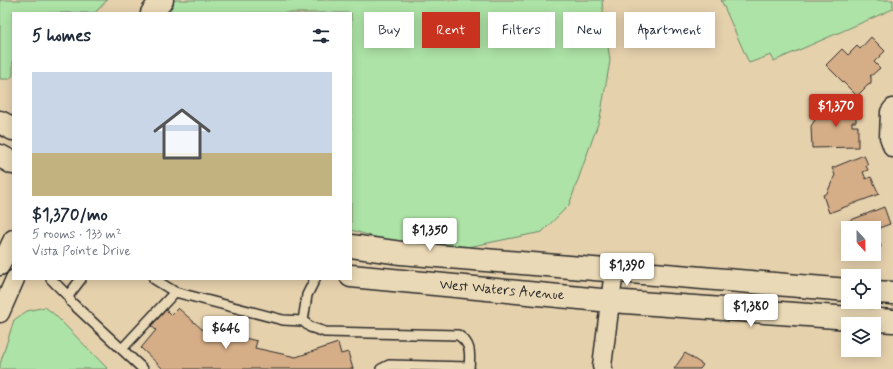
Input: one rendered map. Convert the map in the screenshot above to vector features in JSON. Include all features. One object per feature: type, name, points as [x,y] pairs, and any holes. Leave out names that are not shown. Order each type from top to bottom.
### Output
[{"type":"street","points":[[153,12],[162,0]]},
{"type":"street","points":[[893,108],[890,112],[889,137],[893,148]]},
{"type":"street","points":[[0,122],[12,128]]},
{"type":"street","points":[[0,156],[12,162]]},
{"type":"street","points":[[0,266],[12,241]]},
{"type":"street","name":"West Waters Avenue","points":[[352,246],[401,253],[841,289]]},
{"type":"street","points":[[352,262],[464,272],[510,262]]},
{"type":"street","points":[[603,369],[602,366],[614,270]]},
{"type":"street","name":"West Waters Avenue","points":[[352,276],[611,301],[893,320]]},
{"type":"street","points":[[0,313],[15,280]]},
{"type":"street","points":[[881,292],[893,293]]},
{"type":"lane","points":[[52,280],[68,296],[71,302],[143,369]]},
{"type":"lane","points":[[68,296],[80,280]]},
{"type":"lane","points":[[156,280],[174,292],[283,320],[303,321],[310,327],[324,332],[458,335],[466,340],[470,352],[469,368],[389,365],[381,369]]},
{"type":"lane","points":[[303,321],[307,295],[314,280]]},
{"type":"lane","points":[[122,349],[174,292]]},
{"type":"green space","points":[[0,0],[107,0],[96,12],[12,12],[12,76],[10,79],[0,79]]},
{"type":"green space","points":[[173,0],[604,0],[602,2],[603,12],[563,12],[563,48],[608,48],[610,61],[600,118],[569,205],[542,232],[468,247],[385,240],[352,230],[352,12],[164,12]]},
{"type":"green space","points":[[721,0],[893,0],[893,9],[774,61],[771,55],[749,63]]},
{"type":"green space","points":[[45,307],[54,314],[108,369],[0,369],[0,364],[14,320],[27,311]]},
{"type":"building","points":[[871,37],[885,51],[874,62],[880,68],[870,76],[871,84],[857,96],[826,65],[842,49],[848,55],[857,46],[860,49]]},
{"type":"building","points":[[858,105],[858,117],[856,117],[856,122],[852,122],[852,126],[858,126],[858,147],[812,148],[811,126],[824,106]]},
{"type":"building","points":[[864,155],[868,165],[866,166],[868,170],[863,172],[866,179],[871,177],[879,194],[829,213],[823,195],[827,193],[835,175],[832,168]]},
{"type":"building","points":[[884,207],[890,224],[881,227],[881,221],[849,221]]},
{"type":"building","points":[[178,308],[212,338],[213,330],[257,341],[255,348],[296,357],[338,343],[341,354],[348,352],[353,369],[163,369],[141,348],[156,330],[151,326],[166,310],[171,315]]},
{"type":"building","points":[[685,353],[703,365],[700,369],[674,369]]}]
